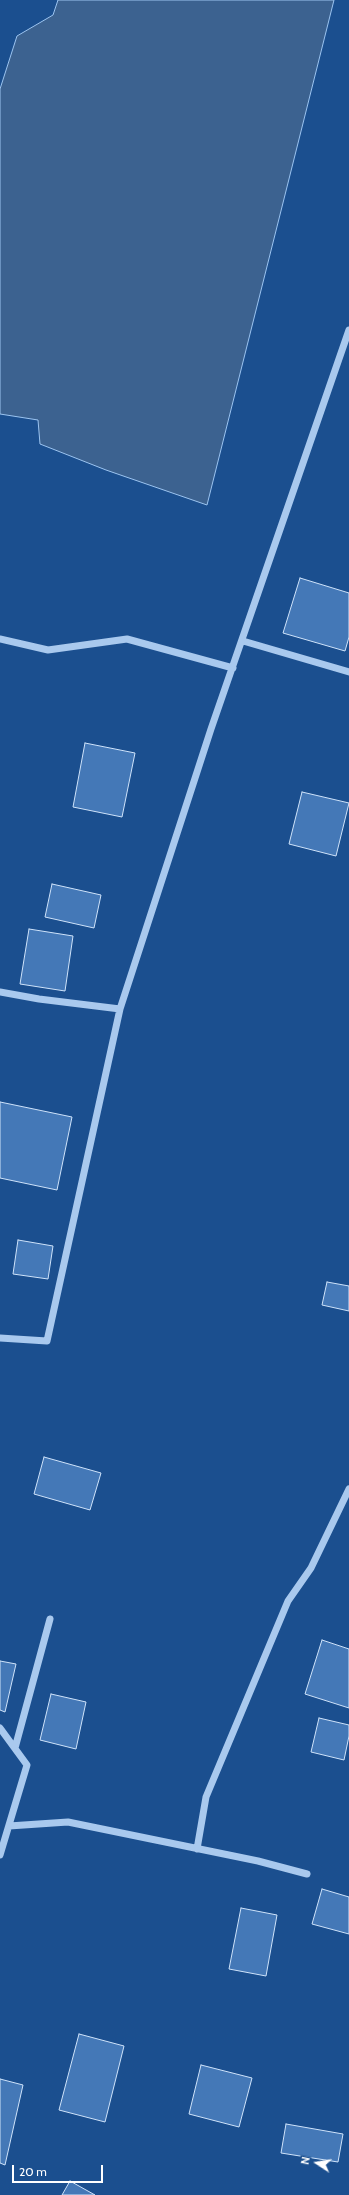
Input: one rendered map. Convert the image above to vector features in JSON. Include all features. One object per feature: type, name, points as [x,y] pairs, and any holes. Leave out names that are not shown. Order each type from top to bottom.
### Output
[{"type":"street","points":[[0,1338],[47,1341],[120,1009],[211,729],[243,641],[349,330]]},
{"type":"street","points":[[0,639],[48,650],[127,639],[233,668]]},
{"type":"street","points":[[243,641],[349,672]]},
{"type":"street","points":[[0,992],[39,999],[120,1009]]},
{"type":"street","points":[[197,1849],[206,1797],[285,1609],[311,1568],[349,1489]]},
{"type":"street","points":[[15,1748],[50,1619]]},
{"type":"street","points":[[0,1728],[27,1765],[0,1855]]},
{"type":"street","points":[[9,1826],[68,1822],[258,1861],[307,1874]]},
{"type":"water","points":[[58,0],[334,0],[207,505],[106,470],[40,444],[38,420],[0,414],[0,89],[17,36],[53,15]]},
{"type":"building","points":[[300,578],[349,593],[349,637],[345,651],[283,633]]},
{"type":"building","points":[[85,743],[135,753],[122,817],[73,807]]},
{"type":"building","points":[[302,792],[349,803],[336,856],[289,844]]},
{"type":"building","points":[[52,884],[101,895],[94,928],[45,917]]},
{"type":"building","points":[[29,929],[73,936],[65,991],[20,984]]},
{"type":"building","points":[[0,1102],[72,1117],[57,1190],[0,1178]]},
{"type":"building","points":[[18,1240],[53,1246],[48,1279],[13,1274]]},
{"type":"building","points":[[327,1282],[349,1286],[349,1311],[322,1305]]},
{"type":"building","points":[[44,1457],[101,1473],[90,1510],[34,1494]]},
{"type":"building","points":[[322,1640],[349,1649],[349,1708],[305,1694]]},
{"type":"building","points":[[0,1661],[16,1664],[5,1712],[0,1710]]},
{"type":"building","points":[[51,1694],[86,1702],[76,1749],[40,1740]]},
{"type":"building","points":[[319,1718],[349,1725],[349,1736],[344,1760],[311,1752]]},
{"type":"building","points":[[322,1889],[349,1897],[349,1934],[312,1924]]},
{"type":"building","points":[[241,1908],[277,1915],[266,1976],[229,1969]]},
{"type":"building","points":[[79,2034],[124,2046],[105,2122],[59,2110]]},
{"type":"building","points":[[201,2065],[252,2078],[239,2127],[189,2114]]},
{"type":"building","points":[[0,2079],[23,2085],[5,2165],[0,2163]]},
{"type":"building","points":[[286,2124],[343,2134],[338,2162],[281,2153]]},
{"type":"building","points":[[70,2181],[95,2195],[62,2195]]}]
